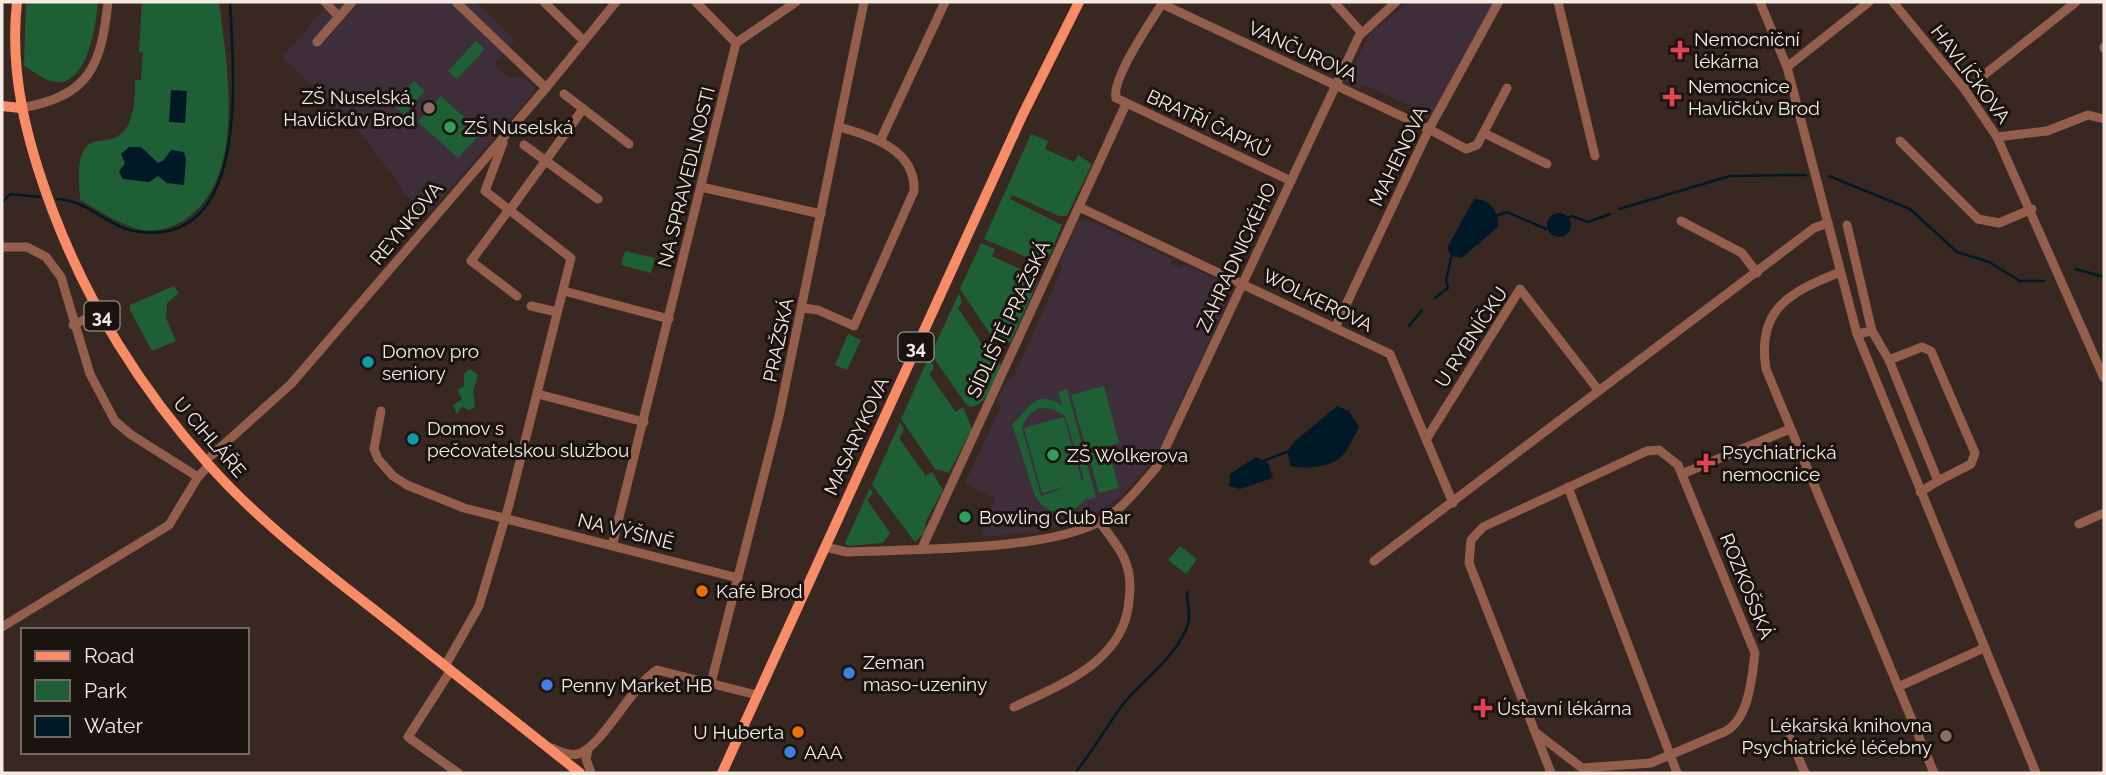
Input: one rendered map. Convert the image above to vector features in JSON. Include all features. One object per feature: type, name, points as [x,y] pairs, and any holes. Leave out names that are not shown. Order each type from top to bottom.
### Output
[{"type":"main road","name":"U CIHLÁŘE","points":[[17,2],[16,66],[21,107],[56,219],[100,312],[153,396],[286,539],[576,770]]},
{"type":"main road","name":"MASARYKOVA","points":[[757,695],[1022,116],[1079,2]]},
{"type":"main road","points":[[2,106],[21,107]]},
{"type":"main road","name":"34","points":[[722,773],[757,695]]},
{"type":"street","points":[[21,107],[64,96],[89,73],[102,49],[108,2]]},
{"type":"street","points":[[325,2],[338,16]]},
{"type":"street","points":[[317,42],[352,2]]},
{"type":"street","points":[[456,2],[546,88]]},
{"type":"street","points":[[544,2],[583,40]]},
{"type":"street","name":"REYNKOVA","points":[[2,627],[169,524],[210,460],[290,384],[507,134],[616,2]]},
{"type":"street","points":[[696,2],[736,43],[796,2]]},
{"type":"street","name":"PRAŽSKÁ","points":[[711,683],[803,308],[864,2]]},
{"type":"street","points":[[880,141],[945,2]]},
{"type":"street","points":[[1334,2],[1360,32]]},
{"type":"street","name":"ZAHRADNICKÉHO","points":[[825,547],[847,552],[1051,537],[1100,522],[1126,501],[1156,468],[1360,32],[1396,2]]},
{"type":"street","points":[[1558,2],[1595,156]]},
{"type":"street","points":[[1760,2],[1787,67],[1857,334],[2036,773]]},
{"type":"street","points":[[1787,67],[1868,2]]},
{"type":"street","name":"HAVLÍČKOVA","points":[[1893,2],[1965,90],[1997,137],[2032,209],[2104,378]]},
{"type":"street","name":"VANČUROVA","points":[[1162,3],[1466,149],[1473,149],[1484,133]]},
{"type":"street","name":"BRATŘÍ ČAPKŮ","points":[[1162,3],[1134,48],[1114,95],[1126,104],[1291,181]]},
{"type":"street","name":"MAHENOVA","points":[[1335,328],[1429,129],[1499,3]]},
{"type":"street","points":[[1965,90],[2071,3]]},
{"type":"street","name":"NA SPRAVEDLNOSTI","points":[[612,546],[645,422],[736,43]]},
{"type":"street","points":[[1507,88],[1484,133],[1547,164]]},
{"type":"street","points":[[564,94],[629,144]]},
{"type":"street","name":"SÍDLIŠTĚ PRAŽSKÁ","points":[[922,548],[1126,104]]},
{"type":"street","points":[[517,296],[471,261],[583,109]]},
{"type":"street","points":[[1997,137],[2047,131],[2088,115],[2104,119]]},
{"type":"street","points":[[803,308],[818,310],[854,326],[905,217],[914,191],[913,174],[905,160],[880,141],[839,127]]},
{"type":"street","points":[[458,773],[408,737],[448,668],[479,606],[505,520],[571,258],[485,191],[507,134]]},
{"type":"street","points":[[1900,141],[1978,219],[1999,223],[2032,209]]},
{"type":"street","points":[[524,145],[598,199]]},
{"type":"street","points":[[701,187],[821,214]]},
{"type":"street","name":"WOLKEROVA","points":[[1079,207],[1390,354]]},
{"type":"street","points":[[1681,222],[1742,253],[1757,273]]},
{"type":"street","points":[[1374,561],[1814,228],[1828,223]]},
{"type":"street","points":[[1847,225],[1872,331],[1889,360],[1938,481]]},
{"type":"street","points":[[2,247],[27,247],[46,257],[61,277],[73,325],[95,387],[115,421],[131,435],[198,477]]},
{"type":"street","points":[[1840,272],[1786,298],[1769,323],[1764,338],[1766,369],[1934,773]]},
{"type":"street","name":"U RYBNÍČKU","points":[[1427,438],[1520,289],[1599,391]]},
{"type":"street","points":[[564,291],[670,319]]},
{"type":"street","points":[[531,306],[557,312]]},
{"type":"street","points":[[73,325],[100,312]]},
{"type":"street","points":[[1857,334],[1872,331]]},
{"type":"street","points":[[1889,360],[1922,347],[1931,351],[1975,453],[1971,464],[1920,492]]},
{"type":"street","name":"U RYBNÍČKU","points":[[1390,354],[1453,503]]},
{"type":"street","points":[[538,394],[645,422]]},
{"type":"street","name":"NA VÝŠINĚ","points":[[381,411],[374,449],[378,459],[393,476],[442,500],[505,520],[738,578]]},
{"type":"street","points":[[1682,474],[1790,429]]},
{"type":"street","name":"ROZKOŠSKÁ","points":[[1535,732],[1582,768],[1638,765],[1670,756],[1731,728],[1741,714],[1751,683],[1755,653],[1682,474],[1669,455],[1659,450],[1647,451],[1568,487],[1483,527],[1473,537],[1468,552],[1469,563],[1550,773]]},
{"type":"street","points":[[1568,487],[1677,773]]},
{"type":"street","points":[[2079,524],[2104,513]]},
{"type":"street","points":[[1014,707],[1094,664],[1110,650],[1125,624],[1130,597],[1127,566],[1100,522]]},
{"type":"street","points":[[1898,687],[1984,649]]},
{"type":"street","points":[[540,741],[568,754],[587,749],[650,676],[662,670],[757,695]]},
{"type":"street","points":[[1790,738],[1805,773]]},
{"type":"street","points":[[587,749],[586,760],[591,773]]},
{"type":"shaded area","name":"ZŠ Nuselská, Havlíčkův Brod","points":[[330,2],[475,2],[515,40],[494,64],[509,77],[525,78],[533,85],[533,94],[429,212],[420,213],[353,122],[282,58]]},
{"type":"shaded area","points":[[1409,2],[1494,2],[1431,115],[1425,119],[1425,113],[1365,85],[1359,89],[1345,82],[1370,33]]},
{"type":"shaded area","name":"ZŠ Wolkerova","points":[[1086,219],[1172,259],[1170,263],[1175,266],[1181,268],[1183,264],[1225,283],[1229,287],[1230,297],[1153,461],[1121,497],[1096,515],[1072,524],[1035,532],[985,537],[981,531],[996,499],[965,483],[1001,407],[997,398],[1007,381],[1013,378],[1062,269],[1060,262],[1078,222]]},
{"type":"green space","points":[[26,2],[98,2],[92,41],[80,68],[72,77],[61,82],[48,80],[24,66]]},
{"type":"green space","points":[[142,2],[219,2],[228,88],[225,151],[217,179],[204,203],[183,221],[171,227],[151,231],[125,224],[80,200],[79,181],[80,161],[87,146],[121,134],[130,121],[135,80],[141,80],[143,53],[139,52]]},
{"type":"green space","name":"ZŠ Nuselská","points":[[476,41],[485,49],[457,79],[448,71]]},
{"type":"green space","name":"ZŠ Nuselská","points":[[414,81],[425,91],[404,115],[393,104]]},
{"type":"green space","name":"ZŠ Nuselská","points":[[441,96],[481,133],[458,158],[418,122]]},
{"type":"green space","points":[[1031,134],[1048,141],[1045,149],[1074,162],[1078,155],[1092,164],[1067,216],[1059,216],[1012,195],[1010,199],[1062,225],[1049,257],[1040,263],[984,239]]},
{"type":"green space","points":[[981,243],[995,249],[992,256],[1022,270],[1025,263],[1038,273],[1038,281],[1011,341],[1006,344],[994,340],[960,289]]},
{"type":"green space","points":[[625,251],[655,258],[651,273],[621,265]]},
{"type":"green space","points":[[174,286],[179,293],[167,303],[166,318],[176,341],[152,351],[130,310],[130,305]]},
{"type":"green space","points":[[959,293],[962,302],[958,308],[984,347],[990,343],[1001,365],[986,397],[970,407],[931,354]]},
{"type":"green space","points":[[848,334],[861,340],[847,370],[835,365]]},
{"type":"green space","points":[[929,357],[934,368],[929,374],[956,412],[963,407],[972,429],[949,473],[935,469],[901,419]]},
{"type":"green space","points":[[470,369],[478,375],[473,392],[475,407],[469,410],[462,407],[457,414],[453,405],[462,399],[457,390],[464,386],[464,374]]},
{"type":"green space","name":"ZŠ Wolkerova","points":[[1104,386],[1119,443],[1087,452],[1071,395]]},
{"type":"green space","points":[[1067,389],[1096,497],[1088,500],[1087,497],[1074,509],[1060,513],[1046,508],[1035,496],[1012,424],[1038,400],[1052,400],[1062,405],[1058,392]],"holes":[[[1039,408],[1053,409],[1065,416],[1084,480],[1041,496],[1022,428],[1027,417]]]},
{"type":"green space","name":"ZŠ Wolkerova","points":[[1064,417],[1082,482],[1042,493],[1024,428]]},
{"type":"green space","points":[[900,422],[904,430],[899,438],[926,476],[932,472],[943,490],[926,521],[925,532],[915,542],[872,485]]},
{"type":"green space","name":"ZŠ Wolkerova","points":[[1108,448],[1119,488],[1099,493],[1088,454]]},
{"type":"green space","points":[[870,488],[873,493],[867,500],[890,533],[883,543],[848,546],[845,543]]},
{"type":"green space","points":[[1180,546],[1197,559],[1186,574],[1168,560]]},
{"type":"water","points":[[171,90],[187,91],[185,123],[169,122]]},
{"type":"water","points":[[129,147],[141,147],[158,163],[164,160],[171,150],[184,152],[184,185],[167,183],[158,176],[149,182],[123,179],[119,172],[125,163],[121,154]]},
{"type":"water","points":[[1474,199],[1484,201],[1492,207],[1497,216],[1498,227],[1462,258],[1451,256],[1447,248]]},
{"type":"water","points":[[1559,213],[1570,220],[1571,225],[1564,236],[1559,237],[1548,230],[1547,225],[1554,214]]},
{"type":"water","points":[[1337,406],[1349,411],[1359,427],[1344,454],[1324,465],[1310,468],[1291,466],[1287,452],[1294,442]]},
{"type":"water","points":[[1256,457],[1268,463],[1273,478],[1240,489],[1229,486],[1230,474]]},
{"type":"waterway","points":[[57,199],[79,204],[118,226],[140,232],[176,229],[202,211],[218,183],[228,147],[233,68],[230,2]]},
{"type":"waterway","points":[[1619,209],[1730,176],[1806,175]]},
{"type":"waterway","points":[[1829,176],[1910,209],[1957,252],[1989,262],[2020,281],[2044,281]]},
{"type":"waterway","points":[[2,203],[10,194],[40,197]]},
{"type":"waterway","points":[[1495,216],[1507,212],[1546,229]]},
{"type":"waterway","points":[[1568,218],[1571,216],[1588,222],[1610,214]]},
{"type":"waterway","points":[[1435,298],[1448,288],[1446,280],[1452,254]]},
{"type":"waterway","points":[[2076,269],[2104,277]]},
{"type":"waterway","points":[[1409,326],[1422,310]]},
{"type":"waterway","points":[[1263,461],[1289,451]]},
{"type":"waterway","points":[[1075,773],[1129,697],[1176,648],[1189,620],[1187,592]]},
{"type":"place","name":"Nemocniční lékárna","points":[[1680,50]]},
{"type":"place","name":"Nemocnice Havlíčkův Brod","points":[[1672,97]]},
{"type":"place","name":"ZŠ Nuselská, Havlíčkův Brod","points":[[429,108]]},
{"type":"place","name":"ZŠ Nuselská","points":[[450,127]]},
{"type":"place","name":"Domov pro seniory","points":[[368,362]]},
{"type":"place","name":"Domov s pečovatelskou službou","points":[[413,439]]},
{"type":"place","name":"ZŠ Wolkerova","points":[[1053,455]]},
{"type":"place","name":"Psychiatrická nemocnice","points":[[1706,463]]},
{"type":"place","name":"Bowling Club Bar","points":[[965,517]]},
{"type":"place","name":"Kafé Brod","points":[[702,591]]},
{"type":"place","name":"Zeman maso-uzeniny","points":[[849,673]]},
{"type":"place","name":"Penny Market HB","points":[[547,685]]},
{"type":"place","name":"Ústavní lékárna","points":[[1483,708]]},
{"type":"place","name":"U Huberta","points":[[798,732]]},
{"type":"place","name":"Lékařská knihovna Psychiatrické léčebny","points":[[1946,736]]},
{"type":"place","name":"AAA","points":[[790,752]]}]
